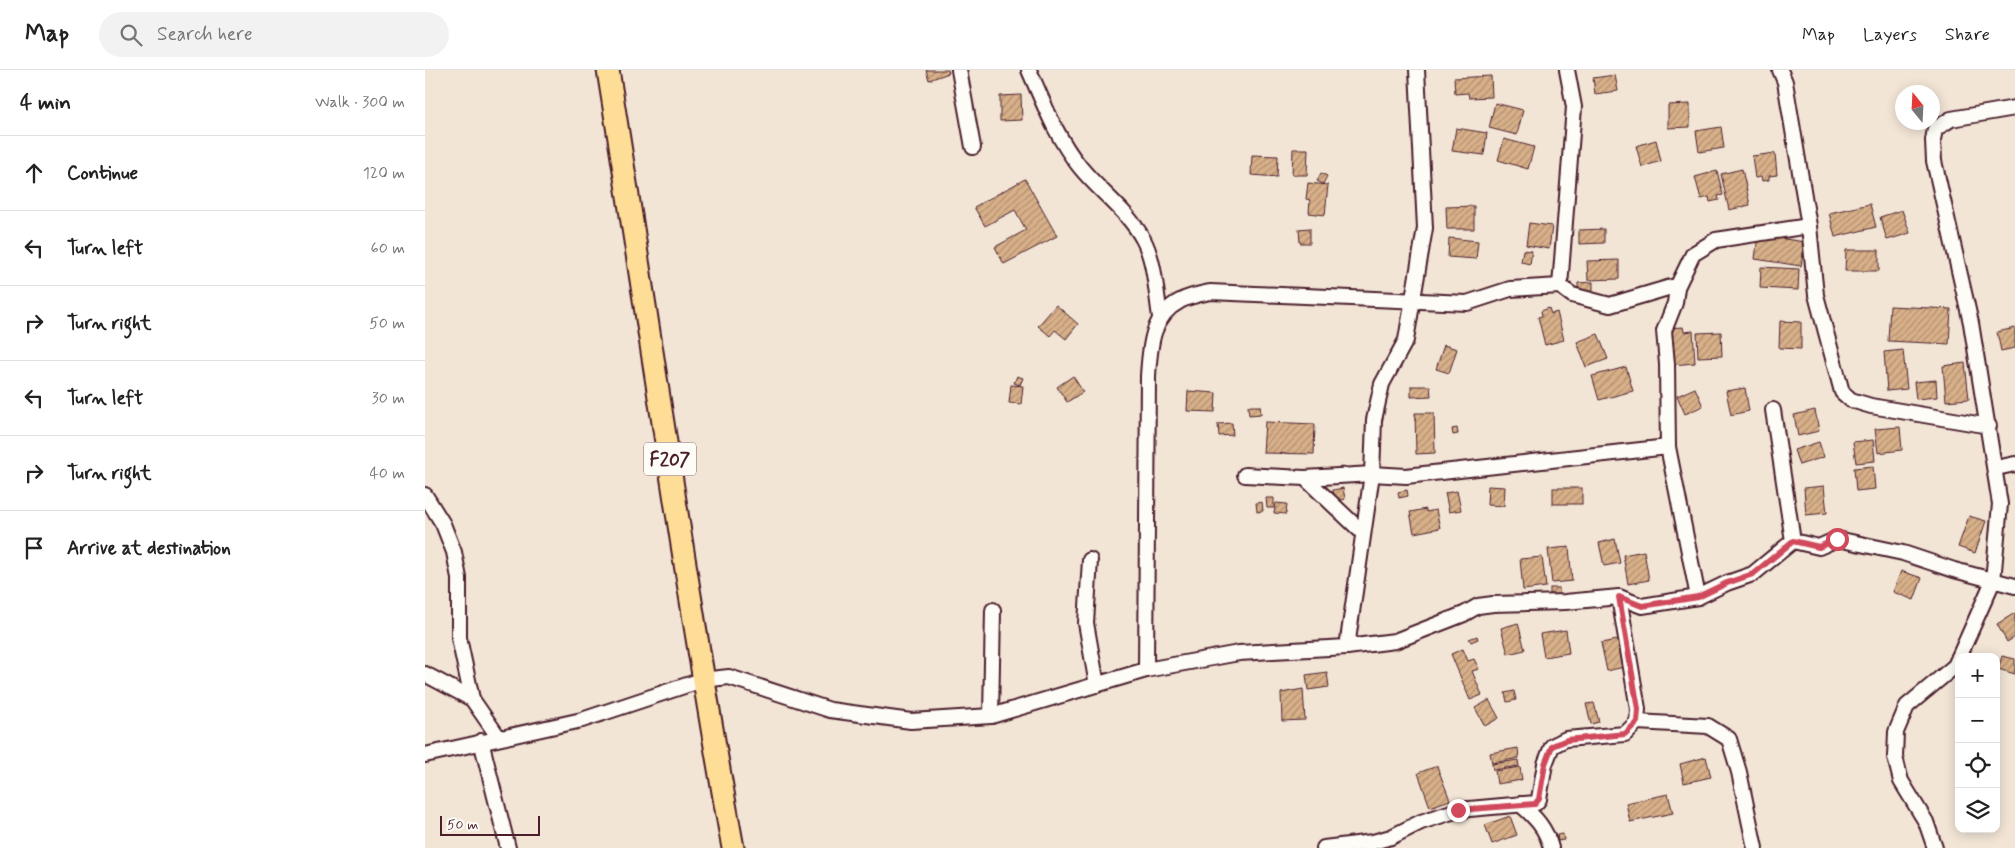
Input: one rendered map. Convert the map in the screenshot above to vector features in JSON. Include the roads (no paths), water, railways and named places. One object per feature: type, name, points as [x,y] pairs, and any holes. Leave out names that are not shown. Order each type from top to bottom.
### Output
[{"type":"main road","name":"F207","points":[[608,70],[683,541],[702,680],[733,848]]},
{"type":"street","points":[[959,70],[973,147]]},
{"type":"street","points":[[1029,70],[1050,120],[1065,147],[1099,190],[1122,209],[1143,240],[1151,265],[1160,316],[1151,342],[1148,376],[1146,670]]},
{"type":"street","points":[[1347,647],[1372,474],[1374,420],[1382,384],[1406,340],[1425,228],[1417,70]]},
{"type":"street","points":[[1560,286],[1574,107],[1567,70]]},
{"type":"street","points":[[1780,70],[1785,82],[1809,226],[1816,295],[1842,392],[1851,400],[1871,406],[1989,426]]},
{"type":"street","points":[[1961,653],[1993,581],[2001,504],[1971,323],[1934,161],[1933,140],[1935,130],[1951,120],[2015,108]]},
{"type":"street","points":[[1698,597],[1668,446],[1667,364],[1664,331],[1675,303],[1677,287],[1693,254],[1717,240],[1809,226]]},
{"type":"street","points":[[1160,316],[1180,300],[1210,292],[1467,303],[1510,289],[1560,286],[1572,295],[1610,305],[1671,287],[1677,287]]},
{"type":"street","points":[[1773,410],[1793,541]]},
{"type":"street","points":[[1245,475],[1305,478],[1372,474],[1406,476],[1668,446]]},
{"type":"street","points":[[1996,468],[2015,464]]},
{"type":"street","points":[[1305,478],[1363,533]]},
{"type":"street","points":[[425,495],[443,524],[454,552],[459,578],[459,638],[472,699],[499,738]]},
{"type":"street","points":[[1793,541],[1819,547],[1837,539],[1903,553],[2015,586]]},
{"type":"street","points":[[425,755],[582,720],[702,680],[729,677],[830,710],[911,721],[991,716],[1146,670],[1239,653],[1347,647],[1395,641],[1464,614],[1478,606],[1565,602],[1619,597],[1642,606],[1698,597],[1727,583],[1753,574],[1793,541]]},
{"type":"street","points":[[1090,560],[1086,623],[1097,685]]},
{"type":"street","points":[[1324,848],[1373,842],[1392,842],[1421,822],[1458,810],[1533,804],[1539,799],[1545,764],[1552,746],[1567,740],[1625,734],[1637,722],[1638,709],[1619,597]]},
{"type":"street","points":[[991,716],[993,610]]},
{"type":"street","points":[[1935,848],[1926,822],[1901,781],[1895,757],[1896,732],[1907,706],[1955,666]]},
{"type":"street","points":[[425,674],[472,699]]},
{"type":"street","points":[[1637,722],[1708,726],[1729,739],[1739,772],[1755,848]]},
{"type":"street","points":[[481,742],[507,848]]},
{"type":"street","points":[[1519,804],[1535,818],[1548,835],[1551,848]]}]
